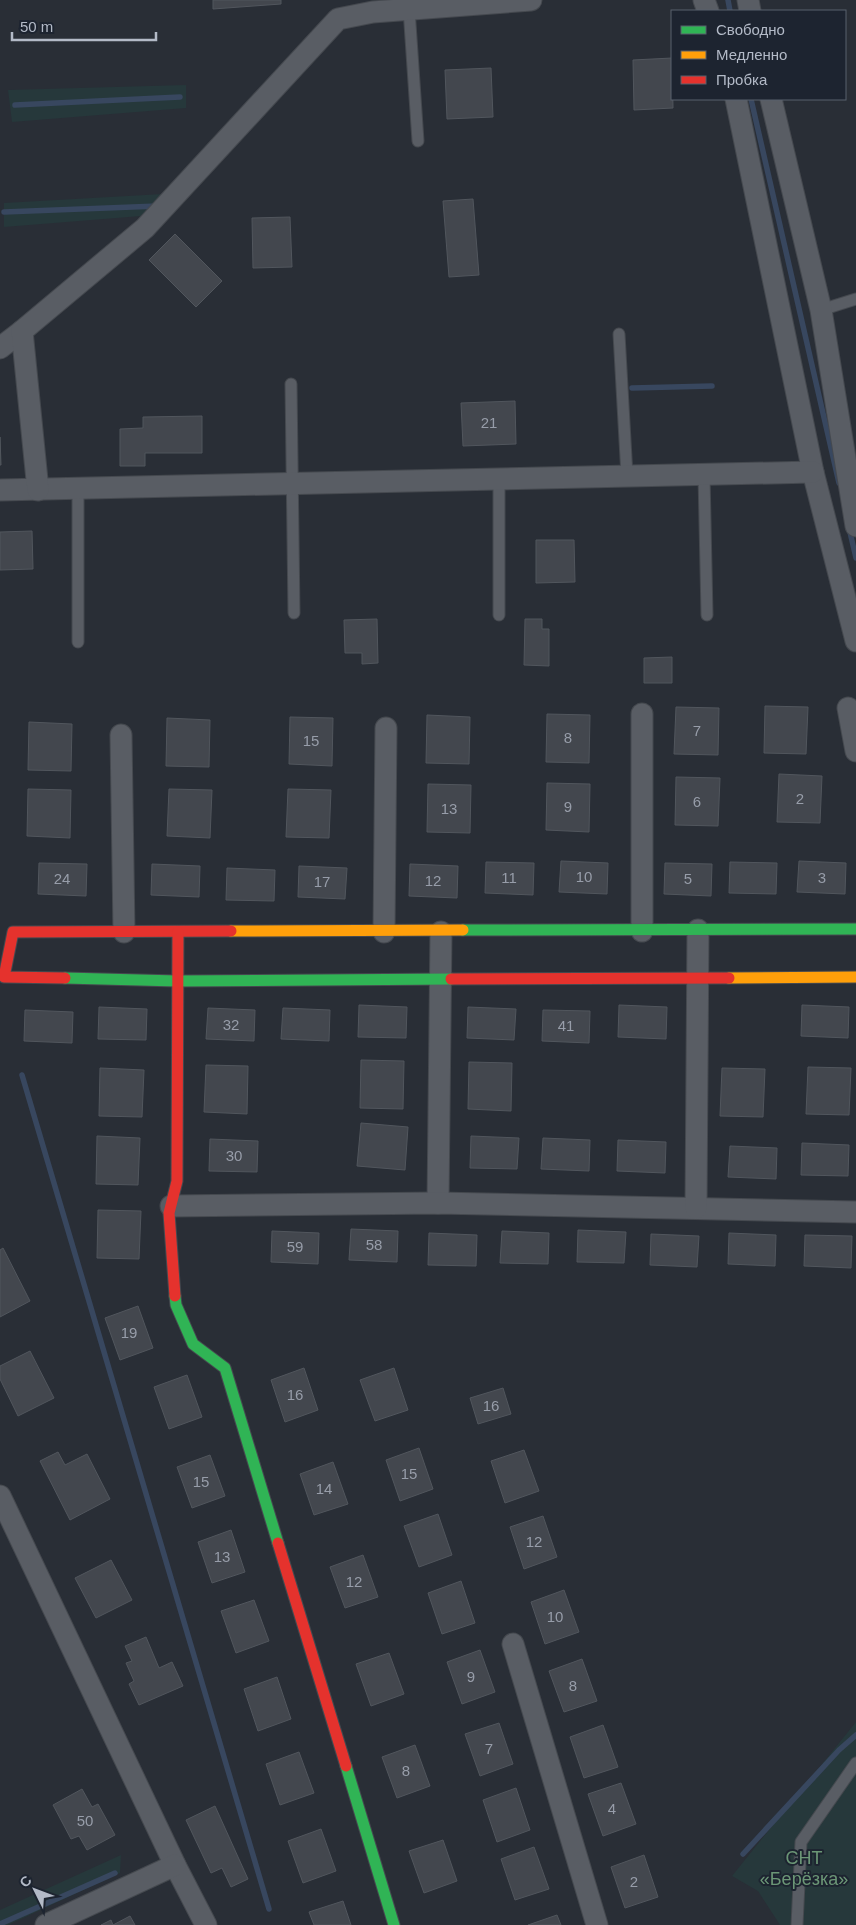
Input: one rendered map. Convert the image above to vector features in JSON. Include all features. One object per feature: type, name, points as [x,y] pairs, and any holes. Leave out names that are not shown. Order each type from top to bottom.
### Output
[{"type":"street","points":[[0,348],[145,228],[338,19],[373,12],[531,0]]},
{"type":"street","points":[[736,100],[813,472],[856,640]]},
{"type":"street","points":[[771,100],[821,310],[856,526]]},
{"type":"street","points":[[22,331],[38,490]]},
{"type":"street","points":[[0,490],[813,472]]},
{"type":"street","points":[[848,708],[856,751]]},
{"type":"street","points":[[642,714],[642,930]]},
{"type":"street","points":[[384,932],[386,728]]},
{"type":"street","points":[[121,734],[124,932]]},
{"type":"street","points":[[856,929],[441,932],[13,932],[4,977],[177,981],[856,977]]},
{"type":"street","points":[[696,1208],[698,930]]},
{"type":"street","points":[[178,932],[177,1181],[169,1213],[176,1305],[193,1344],[225,1368],[394,1925]]},
{"type":"street","points":[[438,1203],[441,932]]},
{"type":"street","points":[[170,1206],[438,1203],[856,1212]]},
{"type":"street","points":[[0,1496],[175,1865],[206,1925]]},
{"type":"street","points":[[513,1644],[597,1925]]},
{"type":"street","points":[[46,1925],[175,1865]]},
{"type":"lane","points":[[409,9],[418,141]]},
{"type":"lane","points":[[821,310],[856,298]]},
{"type":"lane","points":[[619,334],[628,476]]},
{"type":"lane","points":[[291,384],[294,614]]},
{"type":"lane","points":[[704,474],[707,615]]},
{"type":"lane","points":[[499,479],[499,615]]},
{"type":"lane","points":[[78,488],[78,642]]},
{"type":"lane","points":[[797,1925],[802,1842],[856,1763]]},
{"type":"green space","points":[[186,85],[186,108],[12,122],[8,90]]},
{"type":"green space","points":[[163,194],[141,216],[4,227],[4,203]]},
{"type":"green space","name":"СНТ «Берёзка»","points":[[856,1722],[856,1925],[780,1925],[758,1891],[732,1876]]},
{"type":"green space","points":[[121,1855],[120,1873],[8,1925],[0,1925],[0,1910]]},
{"type":"building","points":[[213,0],[281,0],[281,4],[213,9]]},
{"type":"building","points":[[671,58],[671,100],[673,100],[673,108],[634,110],[633,60]]},
{"type":"building","points":[[491,68],[493,117],[447,119],[445,70]]},
{"type":"building","points":[[473,199],[479,275],[449,277],[443,201]]},
{"type":"building","points":[[290,217],[292,267],[253,268],[252,218]]},
{"type":"building","points":[[175,234],[222,281],[196,307],[149,260]]},
{"type":"building","points":[[515,401],[516,444],[463,446],[461,403]]},
{"type":"building","points":[[202,416],[202,453],[145,453],[145,466],[120,466],[120,429],[143,428],[143,417]]},
{"type":"building","points":[[32,531],[33,569],[0,570],[0,532]]},
{"type":"building","points":[[536,540],[574,540],[575,582],[536,583]]},
{"type":"building","points":[[377,619],[378,663],[362,664],[362,653],[345,653],[344,620]]},
{"type":"building","points":[[525,619],[542,619],[542,629],[549,629],[549,666],[524,665]]},
{"type":"building","points":[[672,657],[672,683],[644,683],[644,658]]},
{"type":"building","points":[[765,706],[808,707],[806,754],[764,753]]},
{"type":"building","points":[[676,707],[719,708],[718,755],[674,754]]},
{"type":"building","points":[[547,714],[590,715],[589,763],[546,762]]},
{"type":"building","points":[[427,715],[470,717],[469,764],[426,763]]},
{"type":"building","points":[[290,717],[333,718],[332,766],[289,764]]},
{"type":"building","points":[[167,718],[210,720],[209,767],[166,766]]},
{"type":"building","points":[[29,722],[72,724],[71,771],[28,770]]},
{"type":"building","points":[[779,774],[822,776],[820,823],[777,822]]},
{"type":"building","points":[[676,777],[720,778],[718,826],[675,825]]},
{"type":"building","points":[[547,783],[590,784],[589,832],[546,830]]},
{"type":"building","points":[[428,784],[471,785],[470,833],[427,832]]},
{"type":"building","points":[[28,789],[71,790],[70,838],[27,836]]},
{"type":"building","points":[[169,789],[212,790],[210,838],[167,836]]},
{"type":"building","points":[[288,789],[331,790],[329,838],[286,837]]},
{"type":"building","points":[[561,861],[608,863],[607,894],[559,892]]},
{"type":"building","points":[[799,861],[846,863],[845,894],[797,892]]},
{"type":"building","points":[[486,862],[534,863],[533,895],[485,893]]},
{"type":"building","points":[[730,862],[777,863],[776,894],[729,893]]},
{"type":"building","points":[[39,863],[87,864],[86,896],[38,894]]},
{"type":"building","points":[[665,863],[712,864],[711,896],[664,894]]},
{"type":"building","points":[[152,864],[200,866],[199,897],[151,895]]},
{"type":"building","points":[[410,864],[458,866],[457,898],[409,896]]},
{"type":"building","points":[[299,866],[347,868],[345,899],[298,897]]},
{"type":"building","points":[[227,868],[275,870],[274,901],[226,900]]},
{"type":"building","points":[[359,1005],[407,1007],[406,1038],[358,1037]]},
{"type":"building","points":[[619,1005],[667,1007],[666,1039],[618,1037]]},
{"type":"building","points":[[802,1005],[849,1007],[848,1038],[801,1036]]},
{"type":"building","points":[[99,1007],[147,1009],[146,1040],[98,1039]]},
{"type":"building","points":[[468,1007],[516,1009],[514,1040],[467,1038]]},
{"type":"building","points":[[208,1008],[255,1010],[254,1041],[206,1039]]},
{"type":"building","points":[[283,1008],[330,1010],[329,1041],[281,1039]]},
{"type":"building","points":[[25,1010],[73,1012],[72,1043],[24,1041]]},
{"type":"building","points":[[543,1010],[590,1011],[589,1043],[542,1041]]},
{"type":"building","points":[[361,1060],[404,1061],[403,1109],[360,1108]]},
{"type":"building","points":[[469,1062],[512,1063],[511,1111],[468,1109]]},
{"type":"building","points":[[206,1065],[248,1066],[247,1114],[204,1112]]},
{"type":"building","points":[[808,1067],[851,1068],[849,1115],[806,1114]]},
{"type":"building","points":[[100,1068],[144,1070],[142,1117],[99,1116]]},
{"type":"building","points":[[722,1068],[765,1069],[763,1117],[720,1116]]},
{"type":"building","points":[[361,1123],[408,1127],[405,1170],[357,1166]]},
{"type":"building","points":[[97,1136],[140,1138],[138,1185],[96,1184]]},
{"type":"building","points":[[471,1136],[519,1138],[517,1169],[470,1168]]},
{"type":"building","points":[[543,1138],[590,1140],[589,1171],[541,1169]]},
{"type":"building","points":[[210,1139],[258,1141],[257,1172],[209,1171]]},
{"type":"building","points":[[618,1140],[666,1142],[665,1173],[617,1171]]},
{"type":"building","points":[[802,1143],[849,1145],[848,1176],[801,1175]]},
{"type":"building","points":[[730,1146],[777,1148],[776,1179],[728,1177]]},
{"type":"building","points":[[98,1210],[141,1211],[139,1259],[97,1258]]},
{"type":"building","points":[[351,1229],[398,1231],[397,1262],[349,1260]]},
{"type":"building","points":[[578,1230],[626,1232],[624,1263],[577,1262]]},
{"type":"building","points":[[272,1231],[319,1233],[318,1264],[271,1262]]},
{"type":"building","points":[[502,1231],[549,1233],[548,1264],[500,1263]]},
{"type":"building","points":[[429,1233],[477,1235],[476,1266],[428,1265]]},
{"type":"building","points":[[729,1233],[776,1235],[775,1266],[728,1264]]},
{"type":"building","points":[[651,1234],[699,1236],[697,1267],[650,1265]]},
{"type":"building","points":[[805,1235],[852,1236],[851,1268],[804,1266]]},
{"type":"building","points":[[3,1248],[30,1301],[0,1317],[0,1250]]},
{"type":"building","points":[[138,1306],[153,1348],[120,1360],[105,1318]]},
{"type":"building","points":[[30,1351],[54,1398],[18,1416],[0,1379],[0,1366]]},
{"type":"building","points":[[304,1368],[318,1410],[285,1422],[271,1380]]},
{"type":"building","points":[[394,1368],[408,1410],[375,1421],[360,1380]]},
{"type":"building","points":[[187,1375],[202,1417],[169,1429],[154,1387]]},
{"type":"building","points":[[503,1388],[511,1414],[478,1424],[470,1398]]},
{"type":"building","points":[[419,1448],[433,1489],[400,1501],[386,1460]]},
{"type":"building","points":[[524,1450],[539,1491],[505,1503],[491,1461]]},
{"type":"building","points":[[58,1452],[65,1465],[87,1454],[110,1499],[70,1520],[40,1461]]},
{"type":"building","points":[[210,1455],[225,1496],[192,1508],[177,1467]]},
{"type":"building","points":[[333,1462],[348,1504],[314,1515],[300,1474]]},
{"type":"building","points":[[438,1514],[452,1555],[419,1567],[404,1526]]},
{"type":"building","points":[[543,1516],[557,1557],[524,1569],[510,1527]]},
{"type":"building","points":[[231,1530],[245,1572],[212,1583],[198,1542]]},
{"type":"building","points":[[363,1555],[378,1597],[345,1608],[330,1567]]},
{"type":"building","points":[[111,1560],[132,1600],[96,1618],[75,1578]]},
{"type":"building","points":[[461,1581],[475,1623],[442,1634],[428,1593]]},
{"type":"building","points":[[564,1590],[579,1632],[545,1644],[531,1602]]},
{"type":"building","points":[[254,1600],[269,1641],[236,1653],[221,1611]]},
{"type":"building","points":[[146,1637],[159,1668],[172,1662],[183,1686],[139,1705],[129,1684],[134,1681],[126,1663],[132,1661],[125,1646]]},
{"type":"building","points":[[480,1650],[495,1692],[462,1704],[447,1662]]},
{"type":"building","points":[[389,1653],[404,1694],[371,1706],[356,1664]]},
{"type":"building","points":[[582,1659],[597,1701],[564,1712],[549,1671]]},
{"type":"building","points":[[277,1677],[291,1719],[258,1731],[244,1689]]},
{"type":"building","points":[[499,1723],[513,1764],[480,1776],[465,1734]]},
{"type":"building","points":[[603,1725],[618,1767],[584,1778],[570,1737]]},
{"type":"building","points":[[415,1745],[430,1786],[397,1798],[382,1757]]},
{"type":"building","points":[[299,1752],[314,1793],[280,1805],[266,1764]]},
{"type":"building","points":[[621,1783],[636,1824],[603,1836],[588,1794]]},
{"type":"building","points":[[516,1788],[530,1830],[497,1842],[483,1800]]},
{"type":"building","points":[[82,1789],[92,1807],[98,1804],[115,1835],[87,1850],[79,1836],[71,1839],[53,1805]]},
{"type":"building","points":[[215,1806],[248,1879],[231,1887],[222,1868],[211,1873],[186,1820]]},
{"type":"building","points":[[321,1829],[336,1871],[303,1883],[288,1841]]},
{"type":"building","points":[[443,1840],[457,1881],[424,1893],[409,1851]]},
{"type":"building","points":[[534,1847],[549,1889],[515,1900],[501,1859]]},
{"type":"building","points":[[644,1855],[658,1897],[625,1908],[611,1867]]},
{"type":"building","points":[[343,1901],[351,1925],[314,1925],[309,1912]]},
{"type":"building","points":[[557,1915],[561,1925],[528,1925]]},
{"type":"building","points":[[130,1916],[135,1925],[113,1925]]},
{"type":"building","points":[[111,1920],[113,1925],[101,1925]]},
{"type":"waterway","points":[[728,0],[730,10]]},
{"type":"waterway","points":[[15,105],[180,97]]},
{"type":"waterway","points":[[751,100],[839,483]]},
{"type":"waterway","points":[[4,212],[158,206]]},
{"type":"waterway","points":[[632,388],[712,386]]},
{"type":"waterway","points":[[849,528],[856,558]]},
{"type":"waterway","points":[[22,1075],[269,1909]]},
{"type":"waterway","points":[[743,1854],[839,1750],[856,1735]]},
{"type":"waterway","points":[[0,1924],[115,1873]]},
{"type":"traffic: fast","points":[[463,930],[856,929]]},
{"type":"traffic: fast","points":[[65,978],[177,981],[451,979]]},
{"type":"traffic: fast","points":[[175,1296],[176,1305],[193,1344],[225,1368],[278,1543]]},
{"type":"traffic: fast","points":[[346,1766],[394,1925]]},
{"type":"traffic: slow","points":[[231,931],[463,930]]},
{"type":"traffic: slow","points":[[729,978],[856,977]]},
{"type":"traffic: jam","points":[[65,978],[4,977],[13,932],[231,931]]},
{"type":"traffic: jam","points":[[175,1296],[169,1213],[177,1181],[178,932]]},
{"type":"traffic: jam","points":[[451,979],[729,978]]},
{"type":"traffic: jam","points":[[278,1543],[346,1766]]}]
